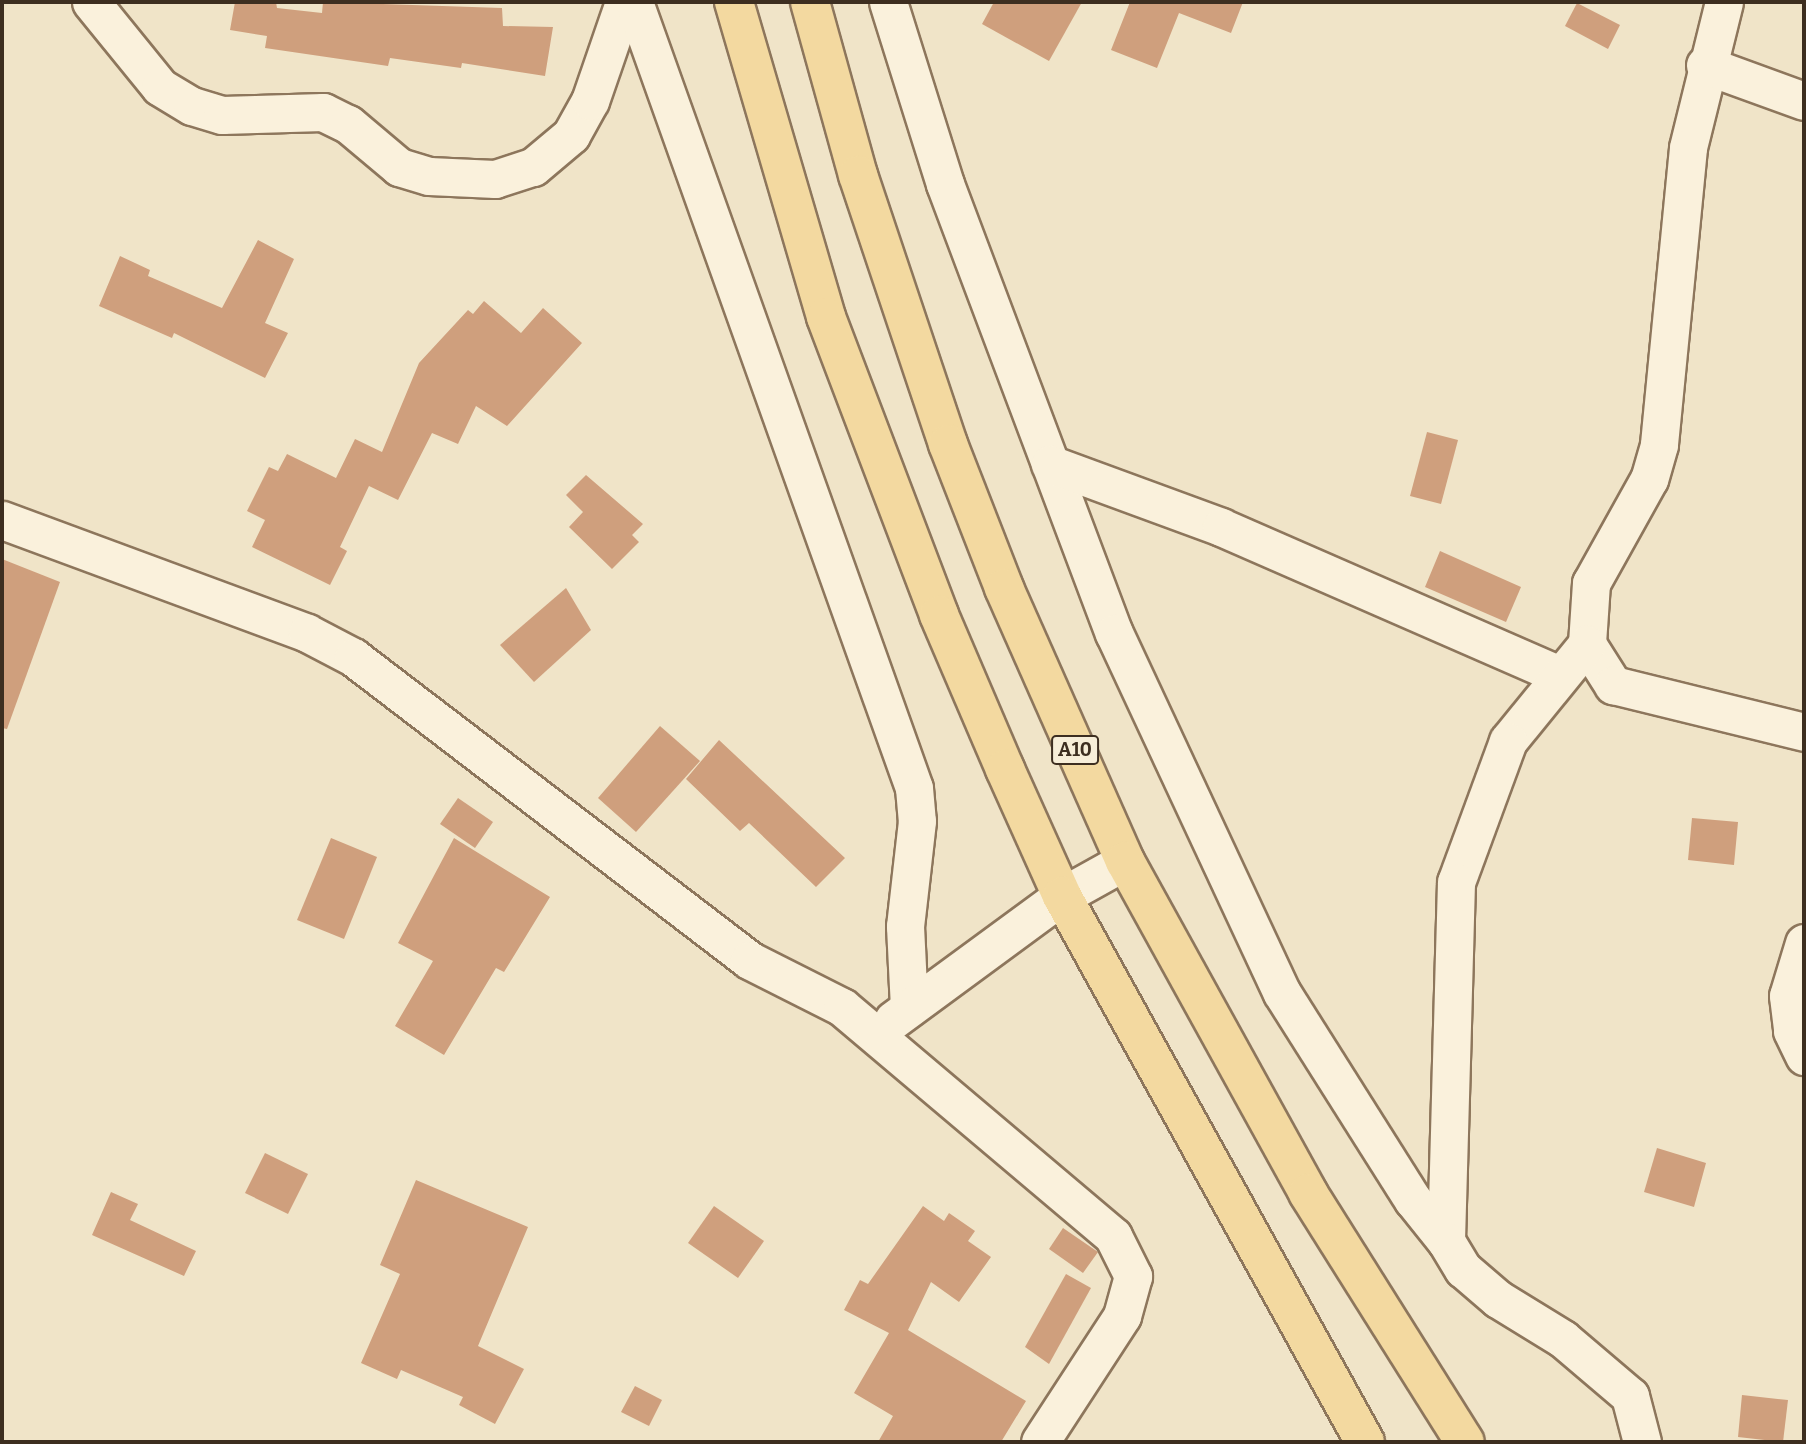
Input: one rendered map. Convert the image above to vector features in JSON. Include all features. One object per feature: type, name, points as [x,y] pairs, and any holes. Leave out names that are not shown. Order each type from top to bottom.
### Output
[{"type":"main road","points":[[734,2],[788,196],[840,355],[939,615],[1062,896],[1365,1442]]},
{"type":"main road","name":"A10","points":[[810,2],[858,175],[947,443],[1004,588],[1125,861],[1308,1193],[1465,1442]]},
{"type":"street","points":[[90,2],[160,87],[192,106],[222,115],[323,112],[348,124],[373,150],[399,167],[429,176],[495,179],[533,167],[571,135],[590,101],[624,2]]},
{"type":"street","points":[[634,2],[914,788],[916,821],[905,926],[909,1008]]},
{"type":"street","points":[[888,2],[945,184],[1114,633],[1282,993],[1413,1200],[1446,1241],[1463,1269],[1498,1299],[1563,1339],[1630,1396],[1642,1442]]},
{"type":"street","points":[[1724,2],[1705,65],[1688,148],[1659,445],[1649,479],[1591,583],[1587,644],[1598,668],[1624,690],[1804,732]]},
{"type":"street","points":[[1705,65],[1804,101]]},
{"type":"street","points":[[1050,464],[1233,532],[1559,675]]},
{"type":"street","points":[[2,520],[307,633],[353,657],[739,952],[842,1007],[1113,1236],[1133,1276],[1122,1316],[1040,1442]]},
{"type":"street","points":[[1446,1241],[1456,882],[1508,741],[1559,675],[1587,644]]},
{"type":"street","points":[[875,1033],[1062,896],[1125,861]]},
{"type":"street","points":[[1804,943],[1788,996],[1792,1031],[1804,1056]]},
{"type":"building","points":[[235,2],[276,2],[277,8],[322,13],[323,2],[502,8],[503,26],[553,27],[545,76],[462,63],[461,68],[390,58],[388,66],[265,48],[267,36],[230,30]]},
{"type":"building","points":[[994,2],[1082,2],[1049,61],[982,24]]},
{"type":"building","points":[[1130,2],[1243,2],[1231,33],[1179,13],[1157,68],[1111,50]]},
{"type":"building","points":[[1577,3],[1620,25],[1608,49],[1565,26]]},
{"type":"building","points":[[258,240],[294,259],[265,323],[288,333],[265,378],[174,333],[172,338],[99,306],[120,256],[150,270],[148,276],[222,308]]},
{"type":"building","points":[[484,301],[521,333],[543,308],[582,343],[507,426],[476,406],[458,444],[432,433],[398,500],[369,486],[340,547],[347,551],[330,585],[252,547],[265,520],[247,511],[269,467],[278,471],[287,454],[336,478],[355,439],[382,452],[419,363],[468,310],[473,314]]},
{"type":"building","points":[[1427,432],[1458,440],[1441,504],[1410,496]]},
{"type":"building","points":[[586,475],[643,524],[632,535],[639,542],[612,569],[569,527],[583,512],[566,495]]},
{"type":"building","points":[[1440,551],[1521,587],[1506,622],[1425,587]]},
{"type":"building","points":[[2,559],[60,582],[7,729],[2,728]]},
{"type":"building","points":[[566,588],[591,630],[534,682],[500,645]]},
{"type":"building","points":[[660,726],[700,761],[636,832],[598,798]]},
{"type":"building","points":[[719,740],[845,858],[816,887],[749,823],[740,831],[686,779]]},
{"type":"building","points":[[458,798],[493,822],[475,848],[440,824]]},
{"type":"building","points":[[1692,818],[1738,822],[1734,865],[1688,860]]},
{"type":"building","points":[[331,838],[377,857],[344,939],[297,920]]},
{"type":"building","points":[[454,838],[550,897],[504,972],[496,968],[444,1055],[395,1026],[433,961],[398,943]]},
{"type":"building","points":[[1657,1148],[1706,1163],[1694,1207],[1644,1192]]},
{"type":"building","points":[[265,1153],[308,1174],[288,1214],[245,1193]]},
{"type":"building","points":[[416,1180],[528,1227],[478,1346],[524,1369],[495,1424],[459,1405],[463,1397],[401,1370],[397,1379],[361,1363],[400,1274],[380,1265]]},
{"type":"building","points":[[111,1192],[138,1204],[130,1220],[196,1251],[184,1276],[92,1235]]},
{"type":"building","points":[[714,1206],[764,1241],[738,1278],[688,1243]]},
{"type":"building","points":[[923,1206],[944,1221],[949,1213],[975,1231],[968,1241],[991,1257],[959,1302],[931,1282],[908,1330],[1026,1401],[1001,1442],[878,1442],[893,1416],[854,1393],[889,1333],[844,1310],[860,1280],[868,1284]]},
{"type":"building","points":[[1063,1228],[1098,1252],[1083,1273],[1049,1249]]},
{"type":"building","points":[[1066,1274],[1091,1288],[1049,1364],[1025,1347]]},
{"type":"building","points":[[635,1386],[662,1400],[649,1426],[621,1412]]},
{"type":"building","points":[[1742,1395],[1788,1400],[1783,1442],[1738,1437]]}]
